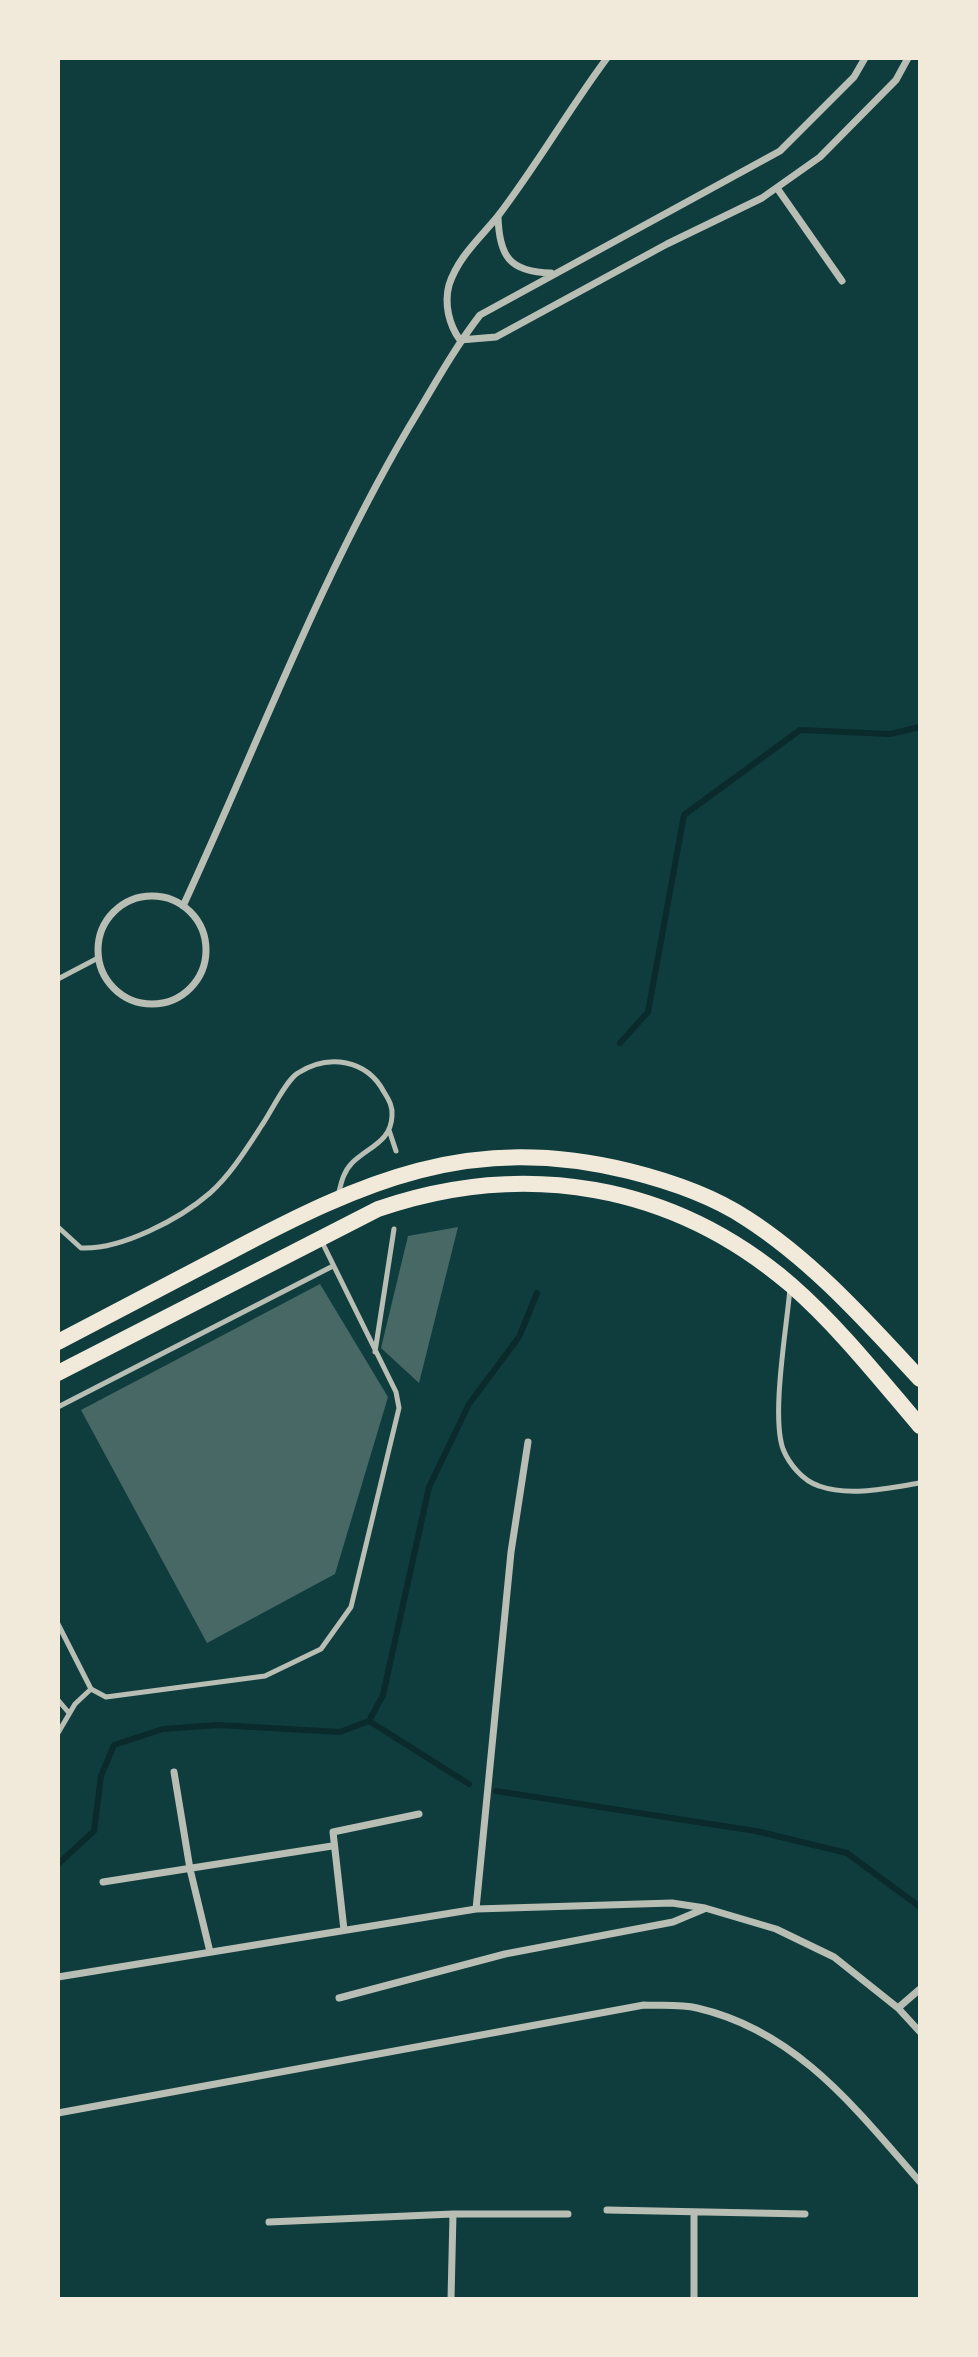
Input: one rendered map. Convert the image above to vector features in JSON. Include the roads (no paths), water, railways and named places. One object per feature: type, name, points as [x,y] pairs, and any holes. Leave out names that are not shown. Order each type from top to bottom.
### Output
[{"type":"main road","points":[[58,1342],[338,1197],[407,1173],[449,1163],[520,1156],[586,1160],[661,1179],[745,1217],[800,1256],[920,1379]]},
{"type":"main road","points":[[58,1373],[377,1209],[422,1194],[502,1183],[582,1187],[643,1201],[689,1220],[741,1247],[790,1285],[827,1319],[920,1426]]},
{"type":"street","points":[[460,340],[454,332],[447,306],[449,287],[469,248],[498,215],[607,58]]},
{"type":"street","points":[[183,906],[314,606],[363,507],[460,340],[480,315],[551,273],[681,207],[780,151],[854,77],[865,58]]},
{"type":"street","points":[[460,340],[496,337],[776,188],[820,157],[895,80],[908,58]]},
{"type":"street","points":[[776,188],[842,281]]},
{"type":"street","points":[[498,215],[500,245],[510,262],[520,268],[551,273]]},
{"type":"street","points":[[149,897],[167,899],[183,906],[196,919],[203,934],[206,952],[202,970],[193,985],[180,997],[154,1004],[128,999],[114,989],[103,974],[98,958],[98,940],[105,923],[124,905],[149,897]]},
{"type":"street","points":[[476,1909],[511,1552],[528,1442]]},
{"type":"street","points":[[174,1772],[190,1869],[210,1952]]},
{"type":"street","points":[[344,1930],[332,1832],[419,1814]]},
{"type":"street","points":[[103,1882],[332,1846]]},
{"type":"street","points":[[58,1977],[476,1909],[672,1902],[705,1908],[776,1929],[834,1957],[898,2008],[920,2032]]},
{"type":"street","points":[[339,1998],[505,1954],[673,1922],[705,1908]]},
{"type":"street","points":[[898,2008],[920,1990]]},
{"type":"street","points":[[58,2113],[644,2005],[696,2007],[748,2024],[797,2053],[854,2107],[920,2182]]},
{"type":"street","points":[[607,2210],[694,2214],[806,2214]]},
{"type":"street","points":[[451,2299],[453,2214]]},
{"type":"street","points":[[269,2222],[453,2214],[568,2214]]},
{"type":"street","points":[[694,2214],[694,2299]]},
{"type":"lane","points":[[58,979],[98,958]]},
{"type":"lane","points":[[58,1227],[80,1248],[107,1248],[136,1237],[170,1218],[210,1193],[237,1162],[296,1074],[324,1062],[353,1063],[376,1077],[392,1107],[389,1130],[382,1141],[347,1170],[338,1197]]},
{"type":"lane","points":[[389,1130],[396,1151]]},
{"type":"lane","points":[[374,1352],[394,1229]]},
{"type":"lane","points":[[58,1624],[91,1689],[106,1697],[265,1676],[321,1649],[351,1607],[400,1408],[396,1392],[320,1239]]},
{"type":"lane","points":[[58,1407],[332,1266]]},
{"type":"lane","points":[[790,1285],[779,1410],[782,1447],[791,1464],[807,1480],[828,1489],[878,1490],[920,1483]]},
{"type":"lane","points":[[58,1733],[69,1713],[91,1689]]},
{"type":"lane","points":[[58,1700],[69,1713]]},
{"type":"waterway","points":[[620,1043],[648,1012],[684,815],[800,730],[890,734],[920,727]]},
{"type":"waterway","points":[[58,1864],[94,1831],[101,1776],[114,1745],[163,1729],[217,1725],[340,1732],[369,1721],[383,1695],[429,1487],[469,1404],[519,1337],[537,1293]]},
{"type":"waterway","points":[[369,1721],[469,1784]]},
{"type":"waterway","points":[[496,1791],[756,1831],[847,1853],[920,1907]]}]
